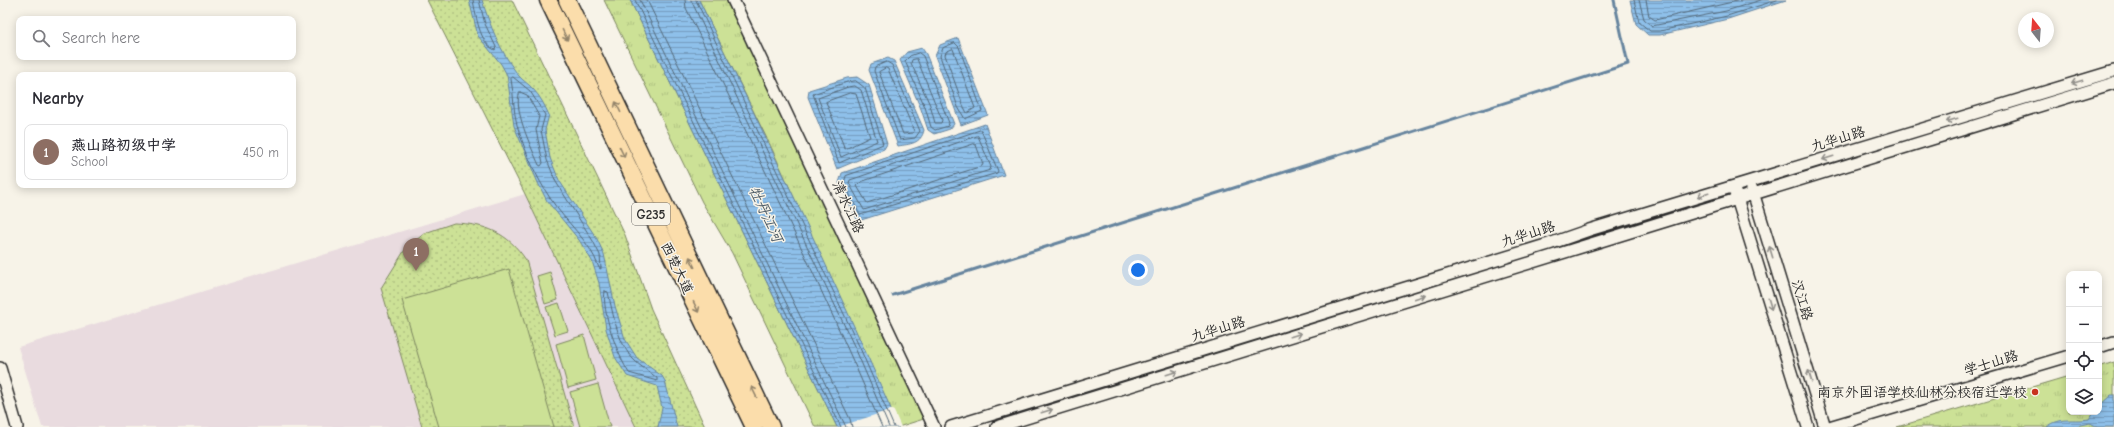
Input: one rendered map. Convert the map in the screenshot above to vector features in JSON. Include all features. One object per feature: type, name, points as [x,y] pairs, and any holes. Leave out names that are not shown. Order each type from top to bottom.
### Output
[{"type":"highway","name":"西楚大道","points":[[548,0],[754,427]]},
{"type":"highway","name":"西楚大道","points":[[567,0],[771,427]]},
{"type":"street","name":"清水江路","points":[[733,0],[934,427]]},
{"type":"street","name":"九华山路","points":[[951,427],[1734,186],[2114,71]]},
{"type":"street","name":"九华山路","points":[[997,427],[2114,83]]},
{"type":"street","name":"汉江路","points":[[1749,182],[1825,427]]},
{"type":"street","points":[[1734,186],[1808,427]]},
{"type":"street","points":[[2102,346],[2114,342]]},
{"type":"street","name":"学士山路","points":[[1829,427],[2066,357]]},
{"type":"street","points":[[0,368],[17,427]]},
{"type":"shaded area","points":[[525,194],[636,427],[42,427],[18,347]]},
{"type":"green space","points":[[427,0],[512,0],[625,235],[651,309],[705,427],[636,427],[525,194]]},
{"type":"green space","points":[[604,0],[630,0],[837,427],[815,427],[732,253],[702,202]]},
{"type":"green space","points":[[699,0],[728,0],[927,418],[898,427],[772,149]]},
{"type":"green space","points":[[454,223],[476,225],[495,232],[512,243],[526,260],[574,427],[422,427],[381,288],[406,248],[425,233]]},
{"type":"green space","points":[[509,269],[554,427],[439,427],[402,300]]},
{"type":"green space","points":[[550,272],[558,300],[545,304],[537,276]]},
{"type":"green space","points":[[559,303],[568,331],[555,335],[546,307]]},
{"type":"green space","points":[[584,335],[596,380],[568,388],[556,344]]},
{"type":"green space","name":"南京外国语学校仙林分校宿迁学校","points":[[2114,362],[2114,427],[1897,427],[2066,377],[2066,415],[2102,415],[2102,366]]},
{"type":"green space","points":[[598,384],[610,427],[580,427],[570,392]]},
{"type":"water","points":[[469,0],[482,0],[488,19],[510,64],[518,75],[538,95],[546,108],[549,115],[545,130],[550,158],[559,180],[597,239],[604,254],[615,306],[625,339],[637,358],[662,376],[665,381],[677,427],[658,427],[662,408],[657,386],[627,376],[615,357],[606,329],[599,283],[592,261],[579,240],[547,201],[538,183],[514,126],[507,75],[501,64],[478,36]]},
{"type":"water","name":"牡丹江河","points":[[630,0],[699,0],[801,212],[899,427],[837,427]]},
{"type":"water","points":[[1630,0],[1786,0],[1728,19],[1660,35],[1648,35],[1636,24]]},
{"type":"water","points":[[958,38],[988,115],[961,125],[935,56],[940,45]]},
{"type":"water","points":[[922,48],[926,54],[954,124],[950,129],[934,134],[928,130],[921,109],[900,60],[907,52]]},
{"type":"water","points":[[888,58],[894,61],[924,130],[923,135],[918,141],[911,144],[898,146],[869,70],[871,64]]},
{"type":"water","points":[[857,77],[869,85],[887,144],[884,149],[837,169],[808,97],[809,90],[847,78]]},
{"type":"water","points":[[985,124],[1004,175],[858,221],[839,183],[842,173]]},
{"type":"water","points":[[2111,395],[2114,395],[2114,427],[2098,427],[2090,423],[2071,427],[2047,427],[2062,420],[2083,420],[2089,419],[2092,415],[2102,415],[2102,403]]},
{"type":"pier","points":[[893,409],[901,427],[838,427]]},
{"type":"waterway","points":[[893,295],[1628,64],[1614,0]]},
{"type":"place","name":"燕山路初级中学","points":[[416,271]]},
{"type":"place","name":"南京外国语学校仙林分校宿迁学校","points":[[2035,392]]}]
